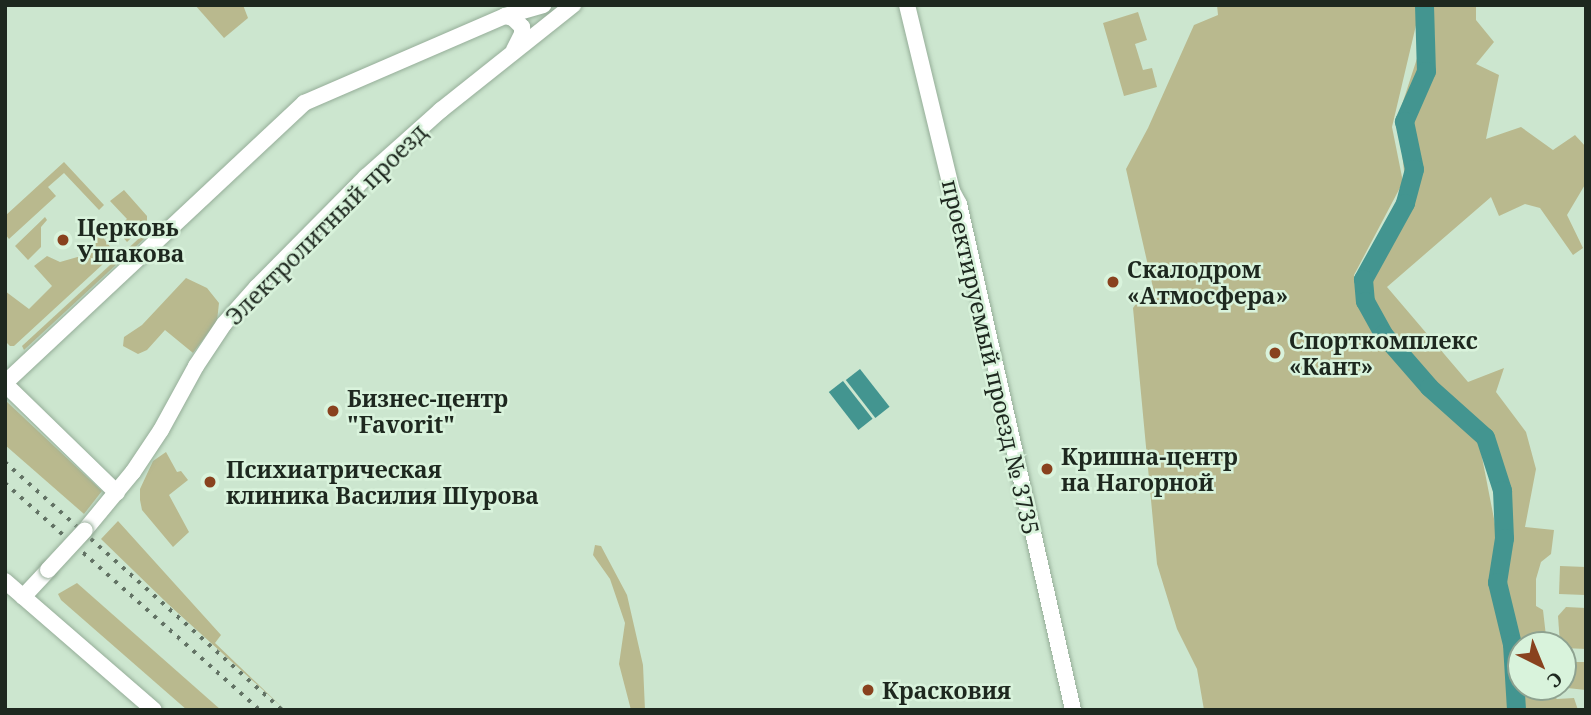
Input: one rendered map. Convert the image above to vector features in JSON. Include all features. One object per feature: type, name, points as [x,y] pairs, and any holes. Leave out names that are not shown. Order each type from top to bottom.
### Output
[{"type":"street","points":[[117,493],[5,383],[304,103],[505,16],[543,5]]},
{"type":"street","name":"Электролитный проезд","points":[[23,597],[117,493],[161,430],[191,373],[224,324],[257,287],[366,177],[440,110],[573,5]]},
{"type":"street","name":"проектируемый проезд № 3735","points":[[907,5],[952,191],[959,204],[1073,710]]},
{"type":"street","points":[[505,16],[513,18],[522,27],[519,44],[512,54]]},
{"type":"street","points":[[5,582],[154,710]]},
{"type":"green space","points":[[195,5],[243,5],[248,18],[224,38]]},
{"type":"green space","name":"Спорткомплекс «Кант»","points":[[1217,5],[1416,5],[1417,21],[1392,127],[1403,182],[1354,275],[1358,289],[1385,228],[1402,204],[1405,180],[1398,117],[1422,43],[1435,41],[1431,5],[1476,5],[1476,20],[1494,42],[1476,64],[1499,75],[1486,139],[1521,127],[1553,150],[1575,135],[1586,147],[1586,183],[1567,215],[1583,248],[1573,255],[1540,208],[1525,204],[1499,216],[1491,197],[1387,287],[1468,382],[1504,368],[1496,392],[1526,432],[1536,469],[1525,527],[1554,530],[1551,554],[1541,562],[1536,579],[1536,606],[1543,610],[1545,631],[1507,631],[1507,701],[1575,701],[1578,710],[1204,710],[1197,669],[1177,629],[1157,564],[1133,308],[1146,290],[1154,292],[1126,169],[1148,128],[1194,25],[1218,15]],"holes":[[[1481,452],[1486,457],[1498,515],[1495,524]]]},
{"type":"green space","points":[[1138,12],[1147,40],[1135,44],[1143,70],[1152,68],[1157,87],[1124,96],[1103,23]]},
{"type":"green space","points":[[64,162],[104,205],[99,210],[64,173],[48,187],[56,196],[9,239],[5,234],[5,216]]},
{"type":"green space","points":[[124,190],[147,216],[147,223],[127,242],[116,229],[127,219],[110,201]]},
{"type":"green space","points":[[45,217],[47,220],[41,227],[41,247],[28,260],[15,246]]},
{"type":"green space","points":[[98,231],[115,253],[14,346],[10,346],[5,341],[5,291],[29,309],[52,286],[34,266],[47,256],[60,262],[81,256],[94,243]]},
{"type":"green space","points":[[147,231],[145,238],[24,350],[22,346]]},
{"type":"green space","points":[[186,278],[207,288],[219,303],[217,321],[193,353],[165,330],[147,350],[138,354],[123,346],[124,337],[142,325]]},
{"type":"green space","points":[[5,400],[102,491],[84,514],[5,445]]},
{"type":"green space","points":[[166,452],[177,472],[181,471],[188,480],[169,495],[189,532],[173,547],[142,510],[140,500],[140,489],[153,461]]},
{"type":"green space","points":[[118,521],[221,635],[215,643],[284,709],[101,539]]},
{"type":"green space","points":[[595,545],[601,546],[627,595],[643,665],[645,710],[631,710],[619,664],[625,623],[610,579],[593,555]]},
{"type":"green space","points":[[1560,566],[1586,567],[1585,595],[1559,594]]},
{"type":"green space","points":[[77,583],[221,710],[187,710],[61,600],[58,594]]},
{"type":"green space","points":[[1566,607],[1586,608],[1586,649],[1577,649],[1577,631],[1559,631],[1558,616]]},
{"type":"green space","points":[[1577,662],[1586,662],[1586,690],[1577,689]]},
{"type":"water","points":[[860,369],[890,407],[875,418],[846,380]]},
{"type":"water","points":[[843,381],[873,419],[858,430],[829,392]]},
{"type":"waterway","points":[[1424,5],[1426,71],[1404,121],[1414,169],[1405,203],[1363,279],[1365,301],[1383,334],[1429,387],[1485,437],[1502,490],[1504,538],[1497,582],[1512,644],[1516,710]]},
{"type":"railway","points":[[5,462],[282,710]]},
{"type":"railway","points":[[5,483],[260,710]]},
{"type":"place","name":"Церковь Ушакова","points":[[63,240]]},
{"type":"place","name":"Скалодром «Атмосфера»","points":[[1113,282]]},
{"type":"place","name":"Спорткомплекс «Кант»","points":[[1275,353]]},
{"type":"place","name":"Бизнес-центр \"Favorit\"","points":[[333,411]]},
{"type":"place","name":"Кришна-центр на Нагорной","points":[[1047,469]]},
{"type":"place","name":"Психиатрическая клиника Василия Шурова","points":[[210,482]]},
{"type":"place","name":"Красковия","points":[[868,690]]}]
